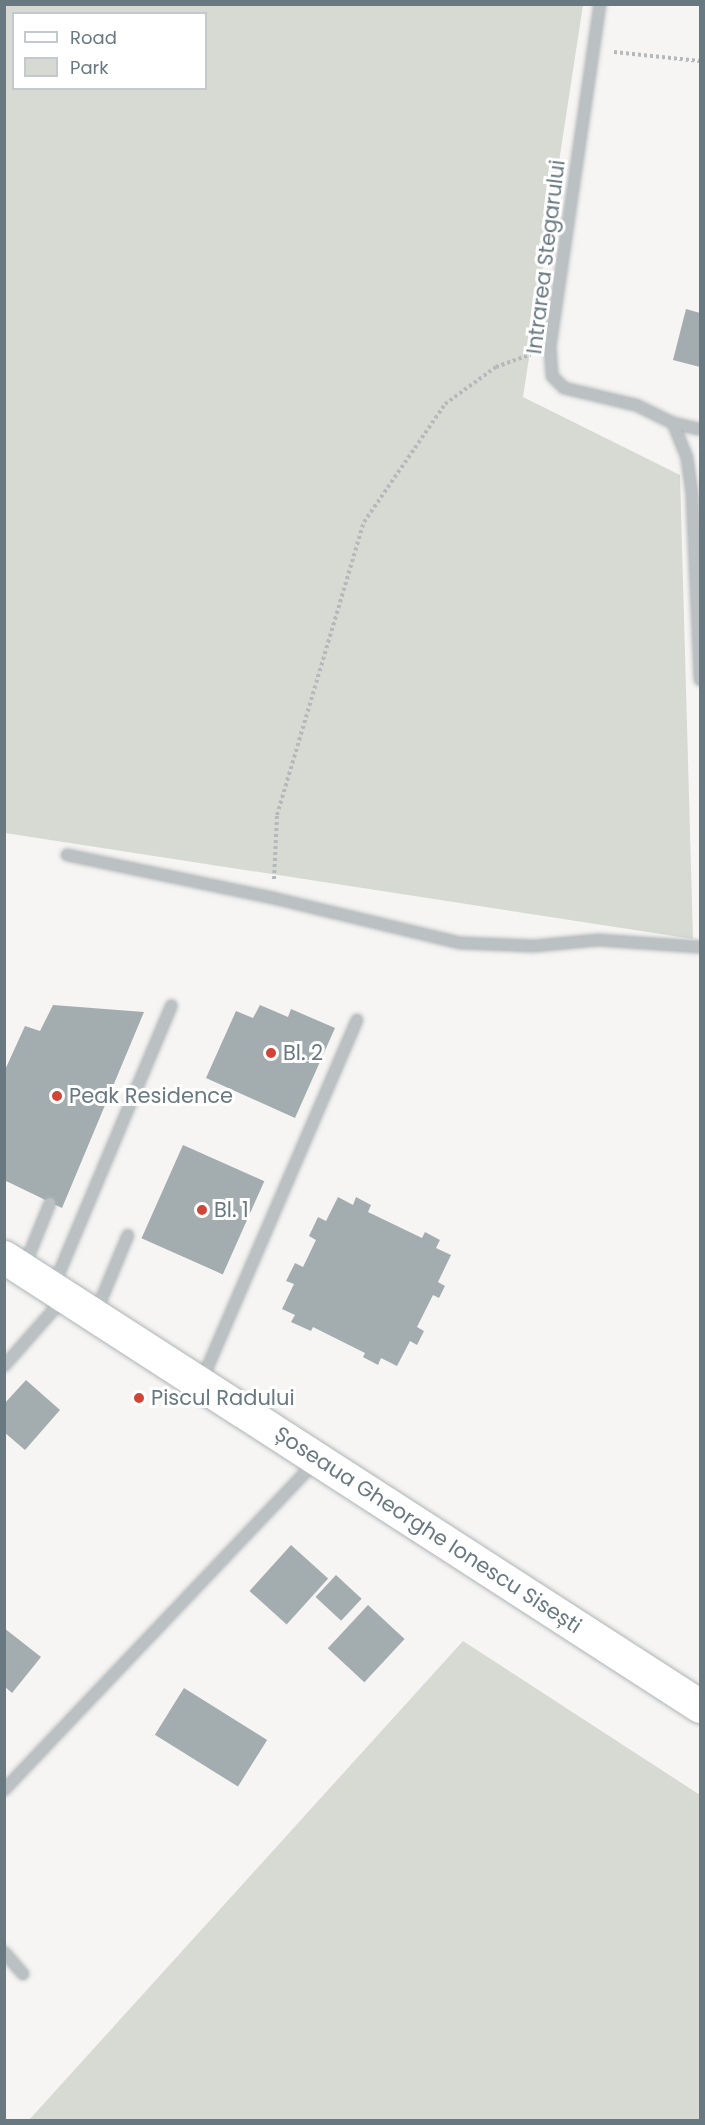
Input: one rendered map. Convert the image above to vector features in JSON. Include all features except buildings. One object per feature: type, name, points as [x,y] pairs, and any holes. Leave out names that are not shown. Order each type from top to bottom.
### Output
[{"type":"main road","name":"Șoseaua Gheorghe Ionescu Sisești","points":[[14,1263],[700,1706]]},
{"type":"street","name":"Intrarea Stegarului","points":[[600,4],[596,50],[550,347],[552,376],[564,388],[636,405],[674,423],[700,429]]},
{"type":"street","points":[[674,423],[687,459],[692,494],[700,680]]},
{"type":"street","points":[[67,855],[273,898],[461,943],[534,946],[598,940],[700,947]]},
{"type":"street","points":[[4,1366],[58,1293],[171,1006]]},
{"type":"street","points":[[201,1384],[357,1020]]},
{"type":"street","points":[[14,1263],[50,1203]]},
{"type":"street","points":[[94,1316],[128,1235]]},
{"type":"street","points":[[4,1790],[318,1459]]},
{"type":"street","points":[[4,1952],[23,1974]]},
{"type":"path","points":[[596,50],[700,61]]},
{"type":"path","points":[[273,898],[277,815],[364,522],[446,404],[496,366],[550,347]]},
{"type":"green space","points":[[4,5],[583,5],[523,397],[680,475],[693,939],[5,833]]},
{"type":"green space","points":[[463,1641],[700,1795],[700,2120],[29,2120]]},
{"type":"place","name":"Bl. 2","points":[[271,1053]]},
{"type":"place","name":"Peak Residence","points":[[57,1096]]},
{"type":"place","name":"Bl. 1","points":[[202,1210]]},
{"type":"place","name":"Piscul Radului","points":[[139,1398]]}]
